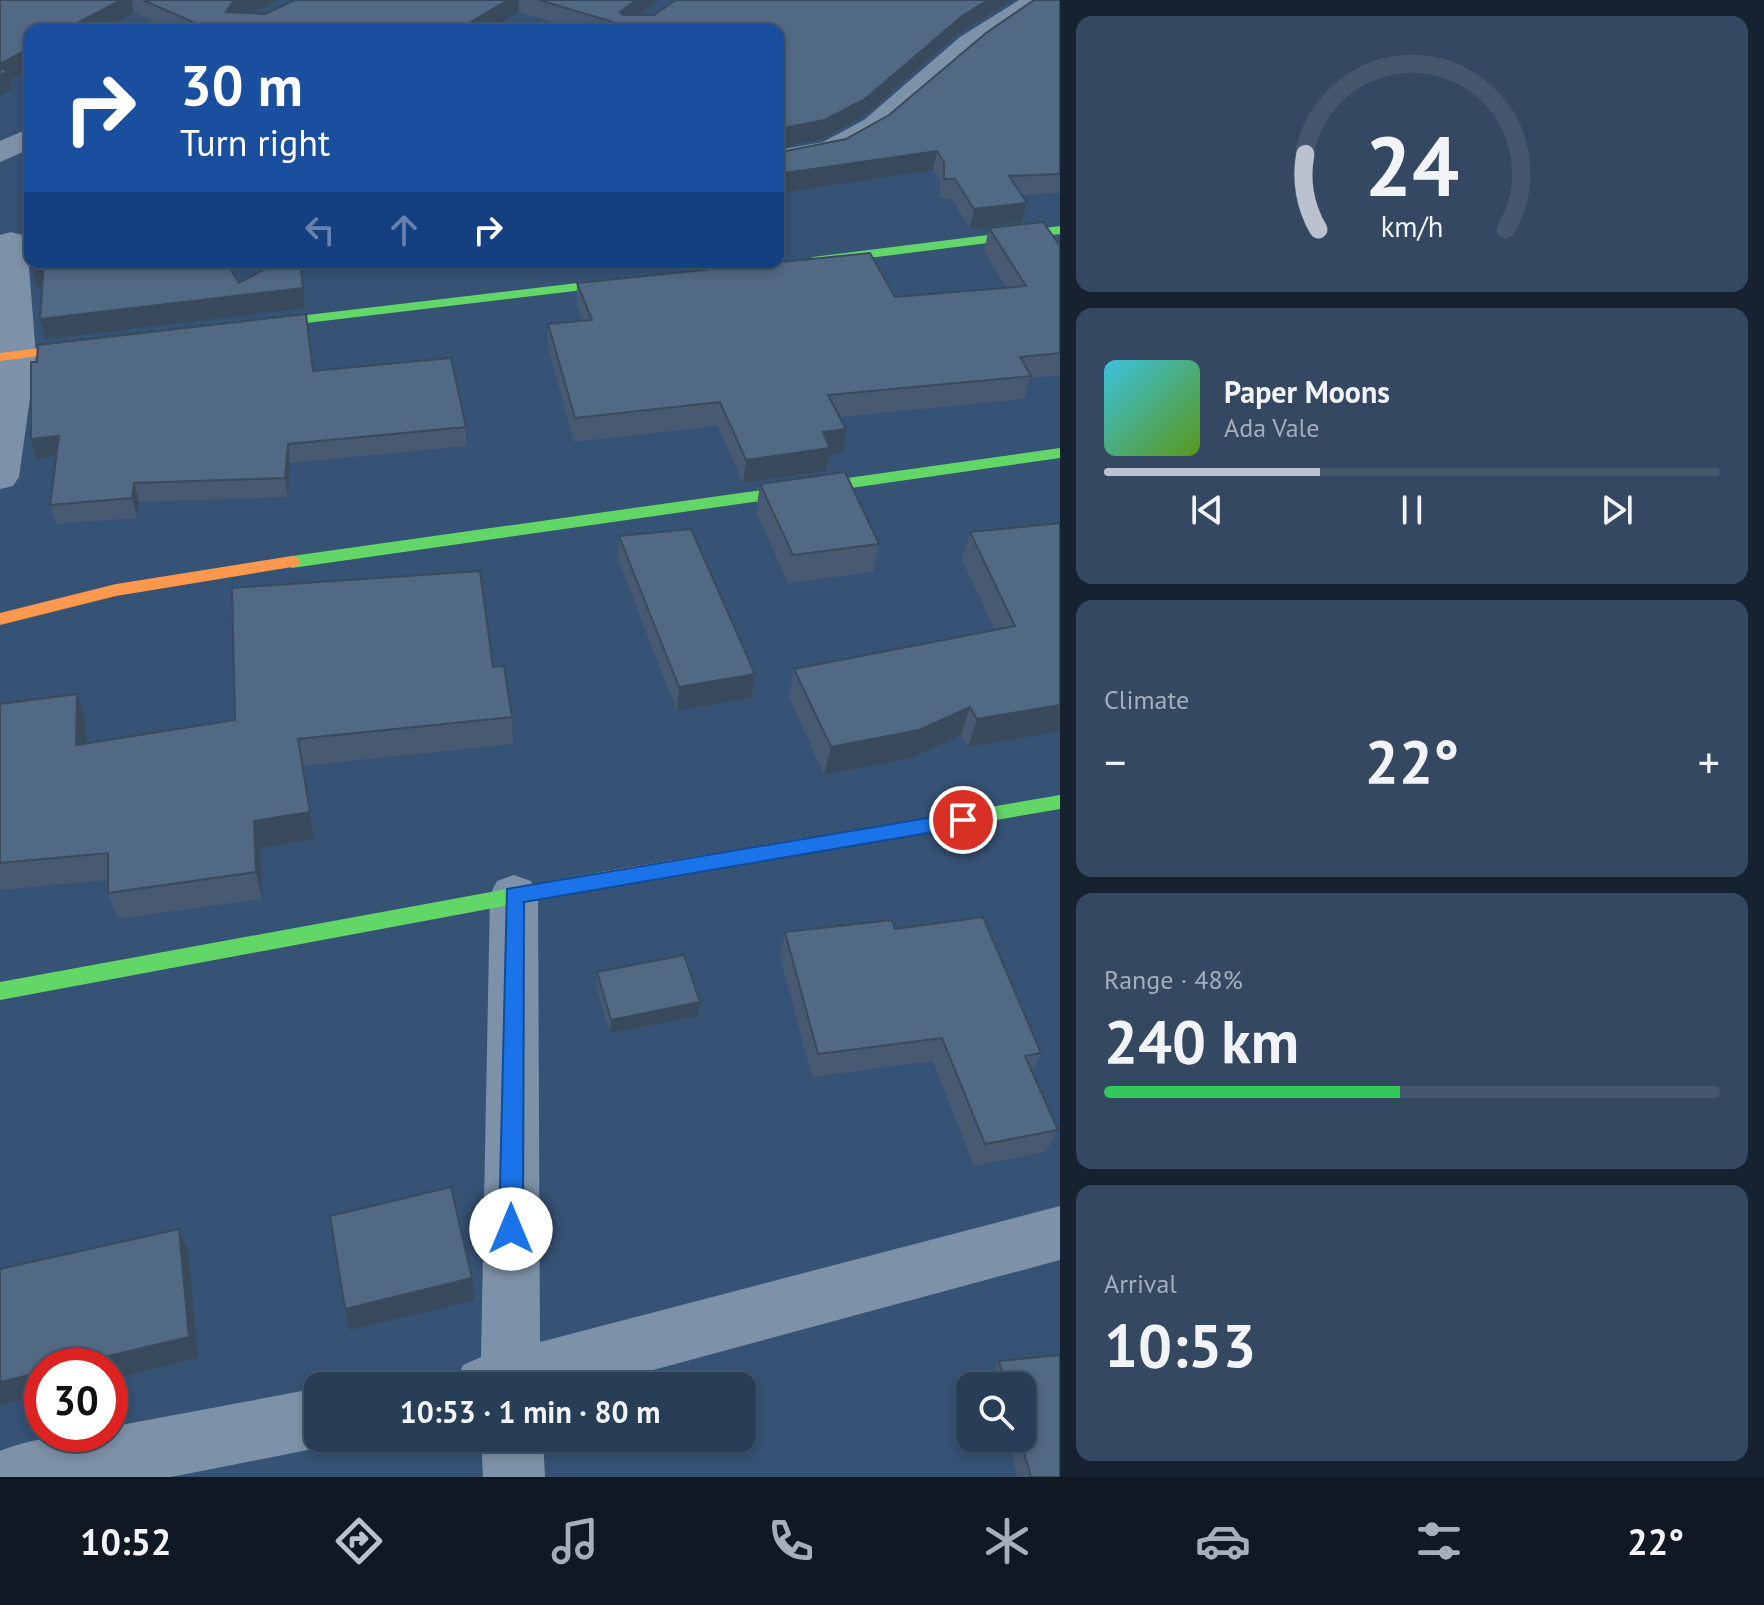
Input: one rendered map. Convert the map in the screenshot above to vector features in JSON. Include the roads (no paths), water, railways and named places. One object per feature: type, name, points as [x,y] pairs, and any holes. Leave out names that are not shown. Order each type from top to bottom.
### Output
[{"type":"street","points":[[784,158],[832,149],[874,126],[970,43],[1037,0]]},
{"type":"street","points":[[0,153],[24,140]]},
{"type":"street","points":[[794,263],[1060,230]]},
{"type":"street","points":[[0,477],[14,241]]},
{"type":"street","points":[[236,327],[547,288],[654,278]]},
{"type":"street","points":[[9,356],[112,343]]},
{"type":"street","points":[[0,619],[116,590],[284,563],[1060,453]]},
{"type":"street","points":[[0,991],[514,895],[1060,802]]},
{"type":"street","points":[[505,1372],[514,895]]},
{"type":"street","points":[[592,1372],[1060,1233]]},
{"type":"street","points":[[12,1477],[304,1421]]},
{"type":"street","points":[[511,1452],[514,1477]]}]
